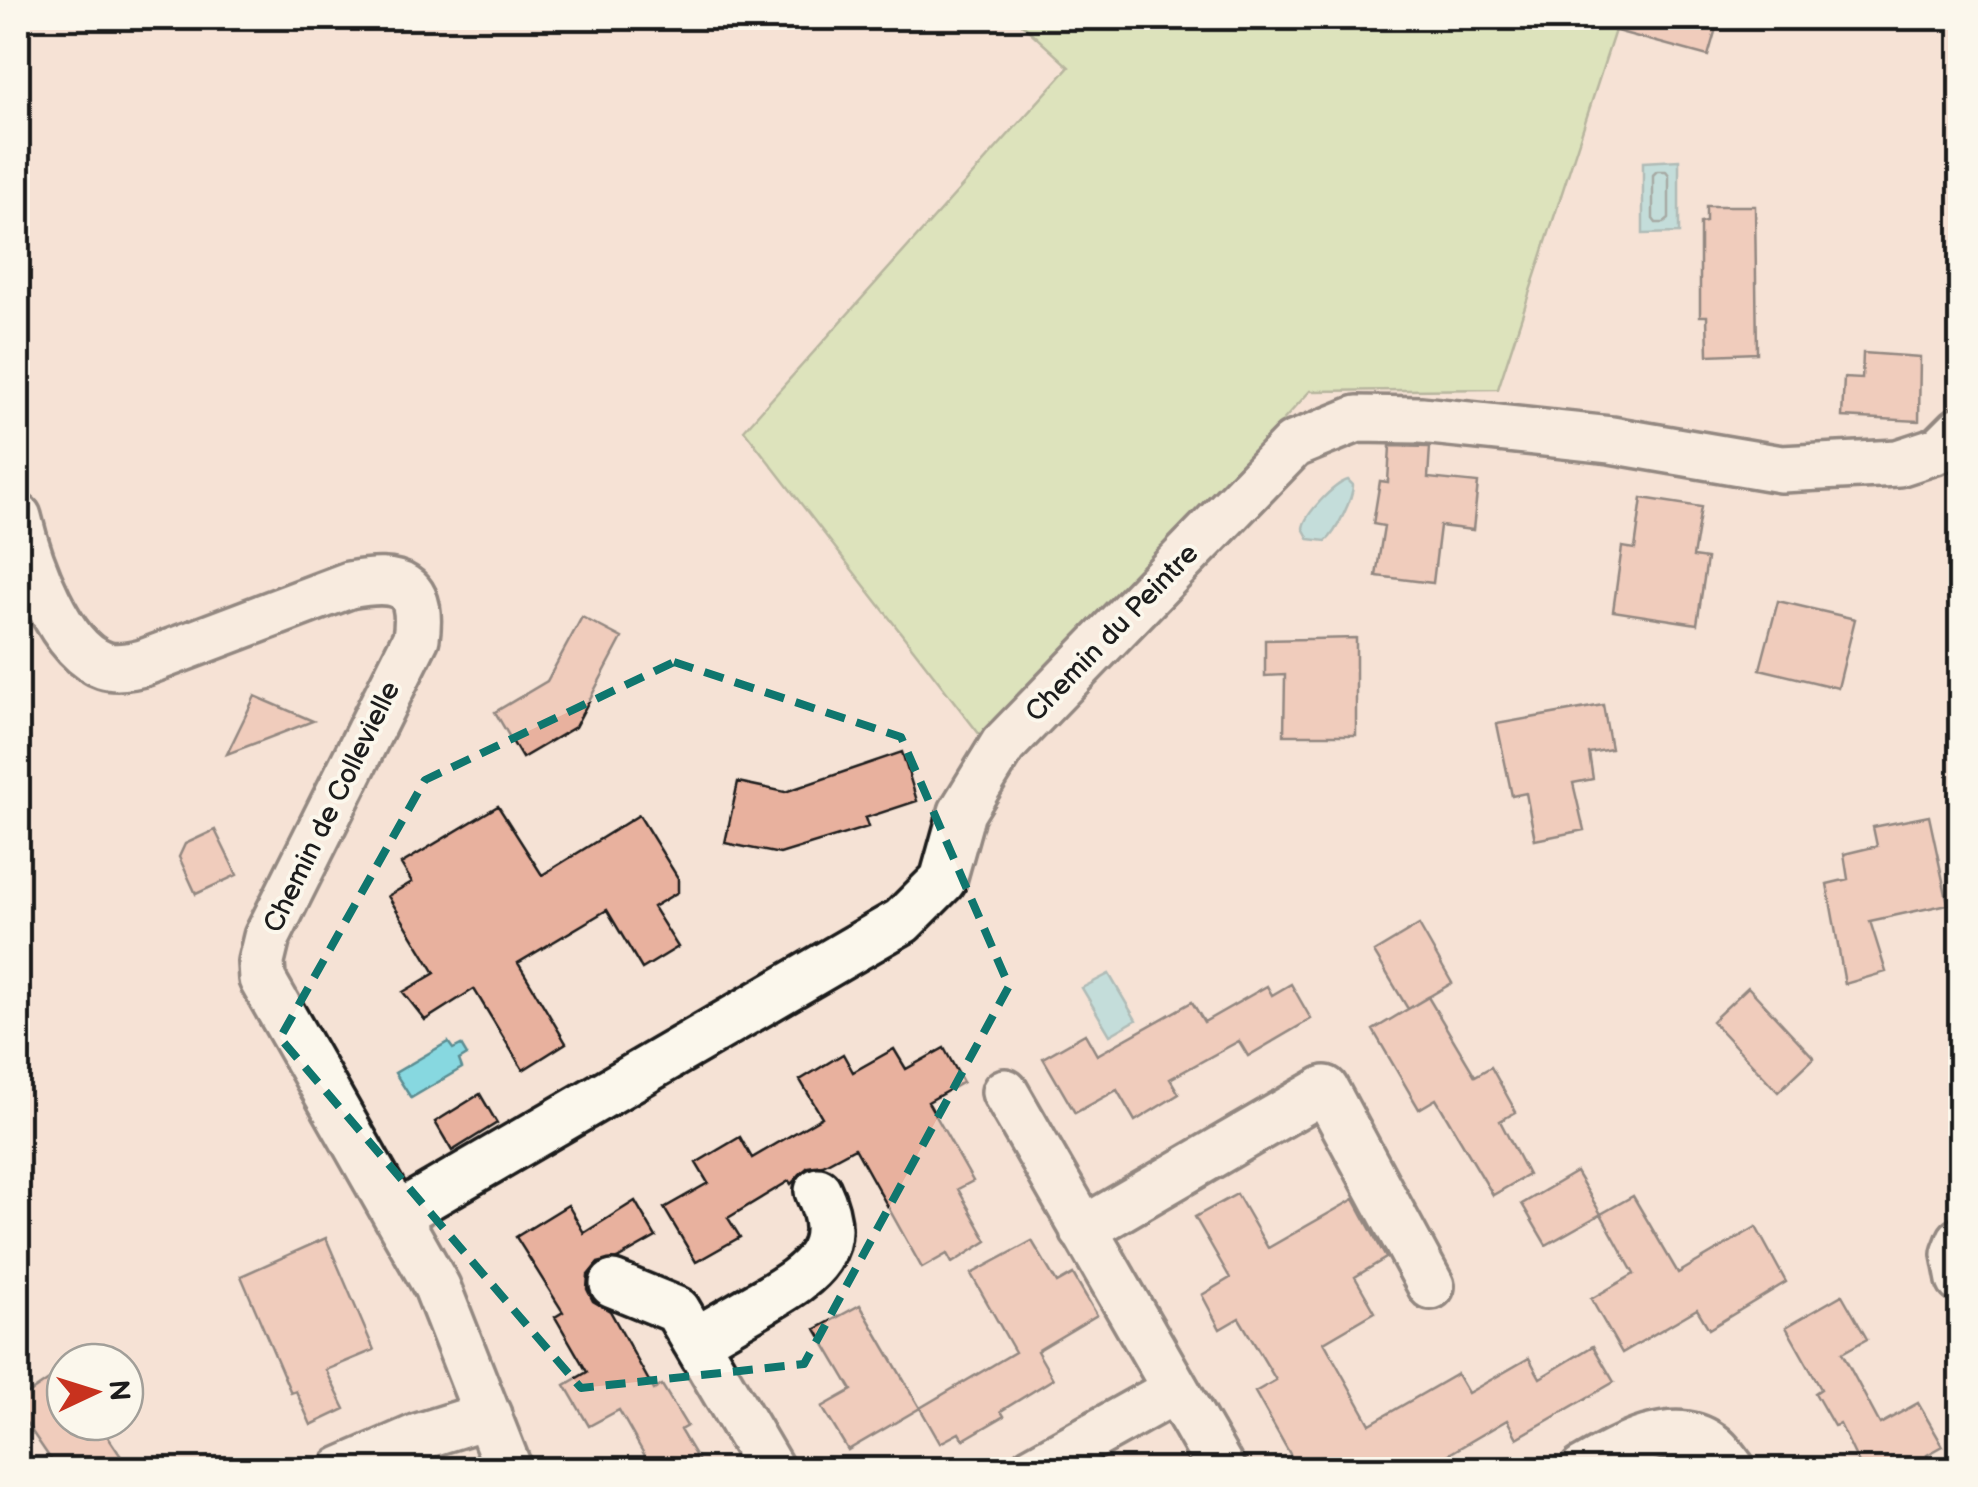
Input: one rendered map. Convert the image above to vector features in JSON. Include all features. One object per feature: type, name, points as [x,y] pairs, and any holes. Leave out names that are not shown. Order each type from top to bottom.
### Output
[{"type":"street","name":"Chemin du Peintre","points":[[397,1215],[902,921],[942,880],[962,812],[1003,745],[1292,446],[1357,419],[1421,420],[1611,440],[1781,469],[1898,463],[1941,450],[1960,430]]},
{"type":"street","name":"Chemin de Collevielle","points":[[18,518],[55,616],[82,653],[105,666],[143,663],[350,584],[385,582],[405,588],[417,599],[416,638],[267,938],[260,962],[262,979],[436,1287],[509,1470]]},
{"type":"street","points":[[1083,1230],[1325,1088],[1431,1286]]},
{"type":"street","points":[[1005,1092],[1222,1470]]},
{"type":"street","points":[[695,1341],[803,1278],[822,1256],[830,1233],[828,1212],[818,1191]]},
{"type":"street","points":[[1960,1241],[1955,1254],[1960,1280]]},
{"type":"street","points":[[613,1284],[677,1310],[771,1470]]},
{"type":"street","points":[[1032,1470],[1175,1390]]},
{"type":"street","points":[[342,1470],[418,1437],[488,1415]]},
{"type":"street","points":[[1583,1470],[1654,1437],[1683,1434],[1711,1444],[1733,1470]]},
{"type":"highlighted area","points":[[674,662],[901,737],[1009,986],[804,1364],[581,1388],[280,1038],[425,780]]},
{"type":"green space","points":[[1015,18],[1619,18],[1498,389],[1310,391],[987,744],[744,430],[1069,67]]},
{"type":"water","points":[[1679,160],[1679,233],[1643,234],[1643,162]]},
{"type":"water","points":[[1348,480],[1352,491],[1334,531],[1326,541],[1309,539],[1303,528],[1309,515],[1328,493]]},
{"type":"water","points":[[1109,974],[1136,1020],[1110,1035],[1082,988]]},
{"type":"water","points":[[448,1042],[453,1049],[461,1045],[467,1055],[459,1060],[462,1068],[411,1098],[395,1073]]},
{"type":"building","points":[[1611,18],[1719,18],[1708,56],[1609,29]]},
{"type":"building","points":[[1706,206],[1755,206],[1757,353],[1708,355],[1707,316],[1700,316],[1700,223],[1706,222]]},
{"type":"building","points":[[1863,353],[1920,357],[1919,421],[1842,417],[1844,378],[1862,379]]},
{"type":"building","points":[[1390,446],[1430,447],[1428,478],[1478,483],[1473,530],[1440,526],[1433,583],[1376,576],[1384,526],[1373,524],[1380,481],[1388,482]]},
{"type":"building","points":[[1642,498],[1701,507],[1693,557],[1707,559],[1697,624],[1613,611],[1622,547],[1635,549]]},
{"type":"building","points":[[1778,601],[1855,619],[1838,688],[1760,669]]},
{"type":"building","points":[[582,617],[622,638],[575,727],[522,758],[495,712],[547,681]]},
{"type":"building","points":[[1356,638],[1356,735],[1284,735],[1285,675],[1265,676],[1265,640]]},
{"type":"building","points":[[255,696],[313,721],[227,754]]},
{"type":"building","points":[[1603,705],[1611,749],[1589,753],[1593,779],[1573,783],[1584,830],[1535,840],[1526,793],[1512,796],[1497,724]]},
{"type":"building","points":[[902,752],[917,801],[865,818],[868,827],[780,854],[725,843],[738,782],[785,792]]},
{"type":"building","points":[[498,806],[542,875],[639,815],[678,878],[678,892],[653,907],[678,947],[642,969],[607,910],[518,963],[566,1043],[523,1070],[474,989],[425,1020],[403,992],[435,973],[388,896],[412,882],[401,864]]},
{"type":"building","points":[[1929,816],[1948,904],[1870,921],[1886,972],[1845,984],[1827,884],[1848,879],[1844,854],[1877,846],[1873,827]]},
{"type":"building","points":[[215,830],[237,875],[196,894],[179,857],[185,844]]},
{"type":"building","points":[[1419,925],[1452,983],[1408,1009],[1374,952]]},
{"type":"building","points":[[1291,984],[1311,1019],[1248,1056],[1239,1041],[1170,1079],[1179,1094],[1135,1121],[1117,1090],[1075,1113],[1043,1058],[1085,1034],[1097,1055],[1192,1002],[1204,1022],[1267,986],[1272,995]]},
{"type":"building","points":[[1748,987],[1814,1058],[1778,1092],[1712,1021]]},
{"type":"building","points":[[1428,997],[1475,1076],[1491,1067],[1516,1112],[1500,1121],[1528,1175],[1493,1195],[1436,1099],[1419,1109],[1373,1030]]},
{"type":"building","points":[[944,1048],[963,1082],[928,1102],[973,1181],[958,1189],[987,1241],[952,1263],[947,1254],[922,1268],[855,1148],[823,1165],[808,1167],[791,1184],[789,1181],[728,1218],[740,1237],[696,1262],[664,1208],[708,1183],[696,1163],[740,1137],[752,1158],[822,1117],[800,1080],[843,1054],[853,1072],[894,1049],[906,1069]]},
{"type":"building","points":[[480,1094],[497,1123],[452,1151],[435,1122]]},
{"type":"building","points":[[1576,1172],[1601,1214],[1546,1245],[1522,1204]]},
{"type":"building","points":[[1237,1194],[1268,1248],[1354,1199],[1386,1258],[1355,1277],[1375,1312],[1324,1342],[1370,1424],[1457,1374],[1468,1393],[1529,1358],[1540,1378],[1593,1346],[1614,1382],[1517,1438],[1507,1420],[1422,1470],[1299,1470],[1255,1392],[1276,1380],[1239,1318],[1220,1329],[1202,1295],[1230,1278],[1195,1217]]},
{"type":"building","points":[[1633,1196],[1678,1273],[1756,1227],[1786,1282],[1709,1329],[1697,1309],[1622,1353],[1591,1299],[1634,1274],[1601,1214]]},
{"type":"building","points":[[635,1201],[656,1237],[617,1259],[598,1263],[588,1275],[587,1289],[593,1301],[610,1311],[654,1390],[662,1385],[687,1426],[680,1430],[704,1470],[653,1470],[619,1410],[589,1426],[565,1385],[587,1372],[555,1317],[563,1312],[516,1237],[568,1205],[584,1233]]},
{"type":"building","points":[[326,1238],[374,1350],[326,1370],[345,1409],[311,1425],[296,1391],[291,1393],[241,1276]]},
{"type":"building","points":[[1032,1241],[1057,1283],[1073,1274],[1097,1315],[1037,1351],[1053,1379],[1001,1411],[1004,1416],[963,1440],[959,1433],[940,1443],[920,1408],[1015,1352],[971,1274]]},
{"type":"building","points":[[1842,1295],[1867,1339],[1842,1353],[1880,1424],[1918,1403],[1943,1446],[1927,1455],[1935,1470],[1862,1470],[1840,1424],[1834,1426],[1815,1393],[1821,1389],[1786,1327]]},
{"type":"building","points":[[860,1305],[920,1408],[848,1450],[822,1407],[852,1390],[816,1329]]},
{"type":"building","points":[[45,1383],[45,1442],[111,1442],[130,1470],[58,1470],[18,1411],[18,1401]]}]
